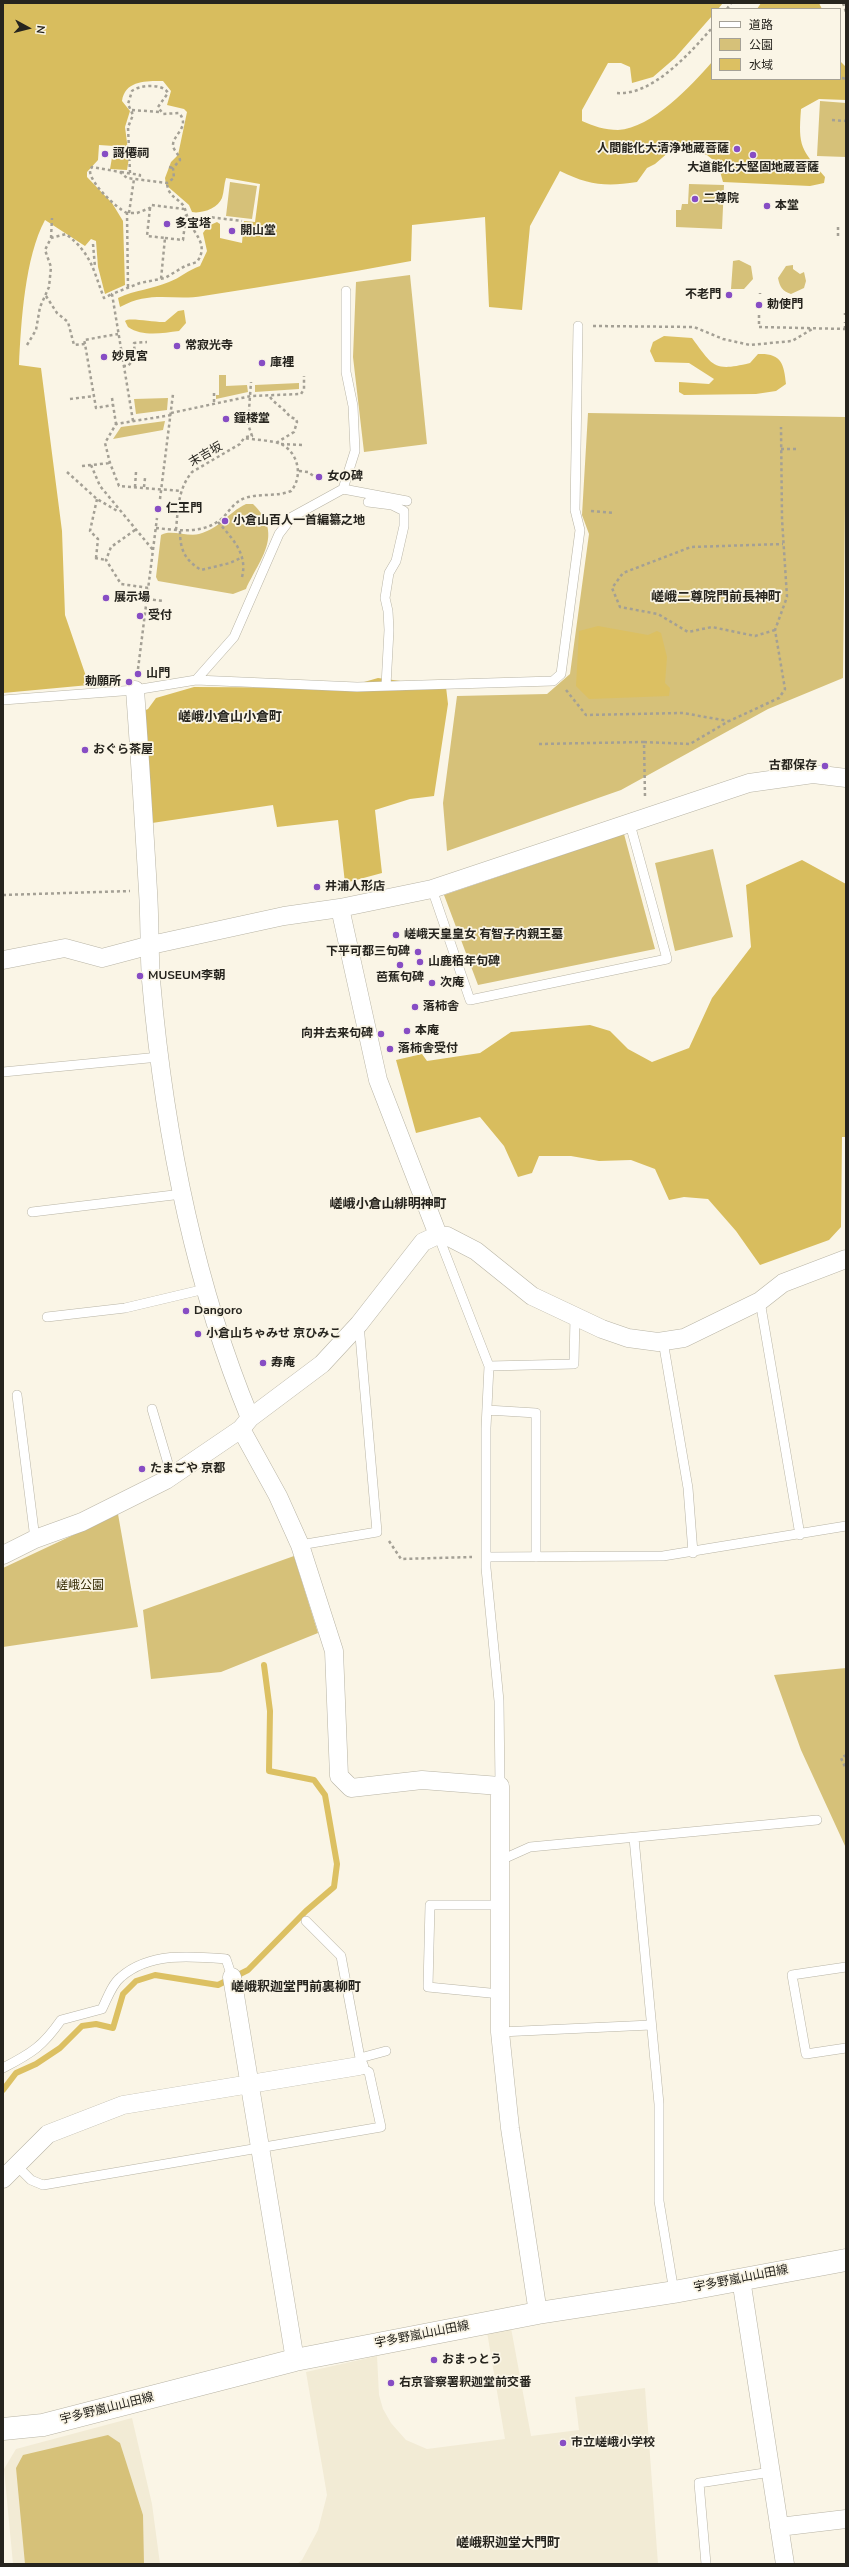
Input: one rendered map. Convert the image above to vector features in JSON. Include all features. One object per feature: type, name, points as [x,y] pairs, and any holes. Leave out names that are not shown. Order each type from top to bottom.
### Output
[{"type":"main road","name":"宇多野嵐山山田線","points":[[3,2430],[43,2425],[295,2360],[538,2313],[674,2292],[846,2260]]},
{"type":"street","points":[[135,690],[148,890],[151,978],[159,1057],[182,1194],[205,1289],[245,1424],[300,1545],[334,1651],[339,1776],[351,1788],[422,1780],[500,1786],[500,2032],[510,2128],[538,2313]]},
{"type":"street","points":[[3,960],[65,948],[102,958],[151,945],[284,916],[340,908],[432,889],[638,822],[749,783],[813,774],[846,778]]},
{"type":"street","points":[[340,908],[378,1080],[438,1235]]},
{"type":"street","points":[[3,1555],[35,1539],[82,1522],[172,1477],[245,1424],[322,1364],[359,1324],[423,1242],[438,1235],[447,1236],[476,1251],[532,1296],[602,1329],[628,1338],[662,1342],[684,1338],[760,1301],[783,1283],[846,1259]]},
{"type":"street","points":[[232,1977],[295,2360]]},
{"type":"street","points":[[3,2179],[48,2134],[123,2105],[250,2086],[360,2062]]},
{"type":"street","points":[[741,2279],[785,2564]]},
{"type":"street","points":[[779,2527],[846,2519]]},
{"type":"lane","points":[[343,489],[355,451],[353,406],[346,372],[346,291]]},
{"type":"lane","points":[[3,700],[135,690],[196,680],[386,686],[553,681],[561,674],[580,530],[574,510],[578,326]]},
{"type":"lane","points":[[196,680],[234,637],[254,588],[279,534],[292,517],[343,489],[407,501]]},
{"type":"lane","points":[[368,502],[392,505],[404,511],[404,526],[396,561],[388,573],[385,598],[388,611],[389,630],[386,686]]},
{"type":"lane","points":[[432,889],[470,1000],[667,959],[638,822]]},
{"type":"lane","points":[[3,1072],[159,1057]]},
{"type":"lane","points":[[32,1212],[182,1194]]},
{"type":"lane","points":[[438,1235],[489,1366],[487,1410],[486,1557],[499,1702],[500,1786]]},
{"type":"lane","points":[[46,1317],[125,1308],[205,1289]]},
{"type":"lane","points":[[760,1301],[800,1534]]},
{"type":"lane","points":[[489,1366],[574,1364],[575,1316]]},
{"type":"lane","points":[[300,1545],[377,1532],[359,1324]]},
{"type":"lane","points":[[662,1342],[688,1488],[693,1554]]},
{"type":"lane","points":[[17,1395],[35,1539]]},
{"type":"lane","points":[[152,1409],[172,1477]]},
{"type":"lane","points":[[487,1410],[536,1413],[536,1558]]},
{"type":"lane","points":[[486,1557],[536,1558],[663,1556],[693,1554],[846,1526]]},
{"type":"lane","points":[[500,1860],[530,1847],[817,1820]]},
{"type":"lane","points":[[634,1838],[659,2104],[660,2201],[674,2292]]},
{"type":"lane","points":[[499,1905],[430,1905],[428,1988],[500,1994]]},
{"type":"lane","points":[[16,2165],[31,2180],[43,2186],[381,2127],[369,2072],[360,2062],[341,1956],[306,1921]]},
{"type":"lane","points":[[3,2068],[26,2056],[46,2042],[61,2020],[102,2009],[120,1977],[138,1965],[182,1956],[226,1960],[232,1977]]},
{"type":"lane","points":[[846,1967],[792,1975],[806,2054],[846,2048]]},
{"type":"lane","points":[[500,2032],[651,2025]]},
{"type":"lane","points":[[360,2062],[386,2051]]},
{"type":"lane","points":[[706,2564],[699,2483],[771,2472]]},
{"type":"path","points":[[843,3],[846,12]]},
{"type":"path","points":[[617,93],[637,92],[655,81],[680,62],[711,29]]},
{"type":"path","points":[[130,173],[128,126],[133,115],[128,104],[135,89],[142,86],[160,87],[168,93],[158,107],[161,112]]},
{"type":"path","points":[[120,172],[127,178],[166,183],[174,178],[173,168],[180,160],[173,146],[182,126],[181,115],[179,113],[132,110]]},
{"type":"path","points":[[832,120],[846,121]]},
{"type":"path","points":[[140,179],[140,174],[92,167],[90,173],[98,188],[120,210],[137,214],[150,208],[151,205],[184,209]]},
{"type":"path","points":[[169,167],[173,168]]},
{"type":"path","points":[[128,287],[128,213],[134,179]]},
{"type":"path","points":[[93,244],[95,268],[104,298],[128,287],[170,276],[185,266],[197,262],[202,254],[202,245],[188,220],[183,205],[170,193],[166,183]]},
{"type":"path","points":[[150,208],[147,236],[183,240],[186,213]]},
{"type":"path","points":[[188,220],[209,217],[242,221]]},
{"type":"path","points":[[27,344],[36,330],[40,307],[47,297],[51,267],[45,250],[51,238],[52,218]]},
{"type":"path","points":[[838,224],[838,236]]},
{"type":"path","points":[[51,238],[61,234],[66,234],[78,243],[95,268]]},
{"type":"path","points":[[161,279],[165,238]]},
{"type":"path","points":[[112,294],[132,421]]},
{"type":"path","points":[[47,297],[51,305],[68,322],[74,345],[85,344]]},
{"type":"path","points":[[759,315],[759,327],[845,329],[845,322]]},
{"type":"path","points":[[578,326],[694,327],[723,338],[750,345],[792,341],[814,328]]},
{"type":"path","points":[[113,405],[96,408],[84,340],[118,334]]},
{"type":"path","points":[[124,366],[128,366],[135,358],[134,343],[147,342]]},
{"type":"path","points":[[116,424],[171,414],[251,396],[270,397],[301,394],[304,389],[304,376]]},
{"type":"path","points":[[244,438],[252,436],[248,424],[251,396],[250,382]]},
{"type":"path","points":[[214,393],[214,404]]},
{"type":"path","points":[[160,499],[173,394]]},
{"type":"path","points":[[70,399],[94,396]]},
{"type":"path","points":[[270,397],[275,404],[285,408],[290,417],[296,419],[297,422],[294,432],[276,443]]},
{"type":"path","points":[[112,398],[116,424],[105,442],[110,463],[119,486],[181,490],[176,530]]},
{"type":"path","points":[[539,744],[644,742],[690,744],[729,721],[779,698],[784,689],[775,630],[787,597],[781,427]]},
{"type":"path","points":[[244,438],[280,444],[303,445]]},
{"type":"path","name":"末吉坂","points":[[181,490],[192,472],[234,449],[244,438]]},
{"type":"path","points":[[156,528],[180,531],[218,522],[231,506],[243,499],[291,491],[298,482],[296,460],[280,444]]},
{"type":"path","points":[[781,449],[796,449]]},
{"type":"path","points":[[82,466],[110,463]]},
{"type":"path","points":[[91,465],[100,486],[153,550]]},
{"type":"path","points":[[298,471],[308,472],[315,477]]},
{"type":"path","points":[[67,472],[97,499],[121,513]]},
{"type":"path","points":[[134,487],[136,472]]},
{"type":"path","points":[[144,487],[145,478]]},
{"type":"path","points":[[97,499],[90,531],[98,539],[95,558],[106,560],[121,584],[149,588]]},
{"type":"path","points":[[574,510],[614,513]]},
{"type":"path","points":[[138,669],[158,518]]},
{"type":"path","points":[[218,522],[233,539],[243,557],[240,585],[254,588]]},
{"type":"path","points":[[106,560],[112,547],[135,530]]},
{"type":"path","points":[[180,531],[180,548],[190,564],[201,570],[230,563],[243,557]]},
{"type":"path","points":[[775,630],[755,636],[712,627],[688,632],[658,614],[620,607],[612,588],[623,573],[691,547],[784,544]]},
{"type":"path","points":[[147,599],[163,601]]},
{"type":"path","points":[[557,678],[586,715],[683,713],[729,721]]},
{"type":"path","points":[[638,822],[644,742]]},
{"type":"path","points":[[3,895],[148,890]]},
{"type":"path","points":[[377,1532],[390,1542],[401,1559],[486,1557]]},
{"type":"path","points":[[846,1755],[841,1758],[846,1769]]},
{"type":"shaded area","points":[[3,3],[723,3],[719,8],[711,8],[711,17],[675,58],[653,77],[632,83],[630,67],[621,63],[608,63],[582,110],[582,121],[590,125],[618,130],[644,122],[657,114],[682,94],[711,63],[711,80],[841,80],[841,62],[846,67],[846,100],[819,99],[801,109],[800,132],[803,147],[811,160],[825,177],[824,183],[810,186],[723,182],[718,164],[707,155],[686,148],[670,151],[655,164],[647,168],[637,182],[626,184],[597,184],[570,176],[560,171],[530,226],[522,310],[489,307],[485,217],[412,225],[411,261],[203,296],[152,297],[131,302],[120,307],[118,298],[169,282],[200,266],[207,251],[203,233],[208,226],[217,222],[220,224],[220,238],[242,243],[244,221],[255,222],[260,184],[226,178],[222,198],[217,205],[209,210],[192,212],[189,205],[166,185],[165,178],[171,162],[178,155],[187,112],[184,109],[167,105],[171,91],[163,81],[150,81],[132,85],[127,89],[122,101],[130,111],[125,127],[129,158],[127,170],[110,169],[114,146],[99,145],[98,160],[87,172],[87,177],[112,203],[123,221],[125,285],[105,294],[98,267],[96,241],[91,239],[85,246],[45,220],[38,235],[33,252],[25,290],[21,329],[19,365],[41,368],[62,531],[65,615],[89,685],[3,693]]},
{"type":"shaded area","points":[[761,3],[819,3],[822,8],[758,8]]},
{"type":"shaded area","points":[[378,678],[446,687],[448,704],[434,796],[410,799],[375,810],[382,873],[345,883],[338,820],[277,827],[273,805],[152,823],[141,712],[148,709],[156,698],[194,687],[343,688]]},
{"type":"shaded area","points":[[802,860],[846,884],[846,1137],[842,1137],[841,1227],[829,1240],[760,1265],[736,1231],[708,1199],[684,1197],[669,1200],[655,1169],[631,1160],[599,1161],[571,1156],[539,1156],[532,1173],[518,1177],[504,1146],[480,1117],[416,1133],[396,1060],[422,1054],[427,1061],[480,1053],[511,1032],[590,1025],[610,1031],[628,1049],[652,1062],[689,1048],[712,998],[751,947],[746,885]]},
{"type":"shaded area","name":"市立嵯峨小学校","points":[[511,2328],[531,2436],[579,2430],[575,2397],[645,2388],[658,2564],[297,2564],[302,2560],[318,2530],[327,2495],[306,2372],[377,2356],[379,2395],[383,2409],[391,2423],[406,2440],[427,2449],[505,2439],[487,2332]]},
{"type":"shaded area","points":[[132,2418],[152,2504],[160,2564],[13,2564],[4,2469],[16,2449]]},
{"type":"green space","points":[[820,101],[846,103],[846,157],[817,156]]},
{"type":"green space","points":[[230,182],[257,186],[252,219],[226,216]]},
{"type":"green space","points":[[689,184],[724,185],[722,229],[676,227],[676,210],[681,210],[682,204],[688,204]]},
{"type":"green space","points":[[739,260],[751,266],[753,279],[744,289],[731,289],[733,261]]},
{"type":"green space","points":[[793,265],[793,269],[800,274],[804,272],[806,281],[804,288],[791,294],[785,292],[778,278],[786,266]]},
{"type":"green space","points":[[410,275],[427,444],[364,452],[353,357],[356,282]]},
{"type":"green space","points":[[219,375],[226,375],[226,386],[247,385],[248,392],[216,399],[216,395],[219,395]]},
{"type":"green space","points":[[299,383],[299,389],[255,392],[255,385]]},
{"type":"green space","points":[[168,398],[167,410],[136,414],[134,399]]},
{"type":"green space","points":[[588,413],[846,417],[843,678],[768,709],[621,790],[447,851],[443,803],[457,696],[547,694],[570,674],[589,534],[582,515]]},
{"type":"green space","points":[[165,421],[163,430],[113,439],[121,427]]},
{"type":"green space","points":[[246,504],[253,504],[262,515],[267,525],[268,536],[267,546],[263,556],[246,589],[233,594],[158,581],[156,577],[161,535],[165,533],[199,534],[213,528]]},
{"type":"green space","points":[[624,834],[655,949],[478,985],[444,895]]},
{"type":"green space","points":[[713,849],[733,937],[675,951],[655,863]]},
{"type":"green space","name":"嵯峨公園","points":[[118,1514],[138,1627],[3,1647],[3,1568]]},
{"type":"green space","points":[[294,1556],[318,1633],[221,1672],[151,1679],[143,1610]]},
{"type":"green space","points":[[846,1668],[846,1848],[801,1750],[774,1675]]},
{"type":"green space","points":[[108,2435],[120,2443],[143,2515],[144,2564],[25,2564],[16,2468],[23,2455]]},
{"type":"water","points":[[184,310],[186,323],[179,331],[153,334],[140,332],[128,327],[125,321],[165,322],[178,311]]},
{"type":"water","points":[[664,336],[692,338],[710,361],[721,366],[738,366],[750,363],[758,354],[772,355],[780,361],[782,365],[786,384],[776,391],[756,394],[684,395],[679,392],[679,382],[709,384],[714,379],[689,363],[655,362],[650,351],[653,342]]},
{"type":"water","points":[[598,626],[648,635],[657,631],[661,633],[667,657],[665,683],[670,688],[669,696],[589,699],[576,686],[579,631]]},
{"type":"waterway","points":[[3,2090],[16,2073],[36,2064],[60,2048],[82,2026],[96,2024],[113,2028],[123,1994],[136,1981],[155,1975],[218,1985],[248,1970],[306,1911],[334,1887],[337,1864],[325,1795],[314,1780],[269,1771],[270,1711],[264,1665]]},
{"type":"place","name":"人間能化大清浄地蔵菩薩","points":[[737,149]]},
{"type":"place","name":"謌僊祠","points":[[105,154]]},
{"type":"place","name":"大道能化大堅固地蔵菩薩","points":[[753,155]]},
{"type":"place","name":"二尊院","points":[[695,199]]},
{"type":"place","name":"本堂","points":[[767,206]]},
{"type":"place","name":"多宝塔","points":[[167,224]]},
{"type":"place","name":"開山堂","points":[[232,231]]},
{"type":"place","name":"不老門","points":[[729,295]]},
{"type":"place","name":"勅使門","points":[[759,305]]},
{"type":"place","name":"常寂光寺","points":[[177,346]]},
{"type":"place","name":"妙見宮","points":[[104,357]]},
{"type":"place","name":"庫裡","points":[[262,363]]},
{"type":"place","name":"鐘楼堂","points":[[226,419]]},
{"type":"place","name":"女の碑","points":[[319,477]]},
{"type":"place","name":"仁王門","points":[[158,509]]},
{"type":"place","name":"小倉山百人一首編纂之地","points":[[225,521]]},
{"type":"place","name":"展示場","points":[[106,598]]},
{"type":"place","name":"受付","points":[[140,616]]},
{"type":"place","name":"山門","points":[[138,674]]},
{"type":"place","name":"勅願所","points":[[129,682]]},
{"type":"place","name":"おぐら茶屋","points":[[85,750]]},
{"type":"place","name":"古都保存","points":[[825,766]]},
{"type":"place","name":"井浦人形店","points":[[317,887]]},
{"type":"place","name":"嵯峨天皇皇女 有智子内親王墓","points":[[396,935]]},
{"type":"place","name":"下平可都三句碑","points":[[418,952]]},
{"type":"place","name":"⼭⿅栢年句碑","points":[[420,962]]},
{"type":"place","name":"芭蕉句碑","points":[[400,965]]},
{"type":"place","name":"MUSEUM李朝","points":[[140,976]]},
{"type":"place","name":"次庵","points":[[432,983]]},
{"type":"place","name":"落柿舎","points":[[415,1007]]},
{"type":"place","name":"本庵","points":[[407,1031]]},
{"type":"place","name":"向井去来句碑","points":[[381,1034]]},
{"type":"place","name":"落柿舎受付","points":[[390,1049]]},
{"type":"place","name":"Dangoro","points":[[186,1311]]},
{"type":"place","name":"小倉山ちゃみせ 京ひみこ","points":[[198,1334]]},
{"type":"place","name":"寿庵","points":[[263,1363]]},
{"type":"place","name":"たまごや 京都","points":[[142,1469]]},
{"type":"place","name":"おまっとう","points":[[434,2360]]},
{"type":"place","name":"右京警察署釈迦堂前交番","points":[[391,2383]]},
{"type":"place","name":"市立嵯峨小学校","points":[[563,2443]]},
{"type":"district","name":"嵯峨二尊院門前長神町","points":[[716,598]]},
{"type":"district","name":"嵯峨小倉山小倉町","points":[[230,718]]},
{"type":"district","name":"嵯峨小倉山緋明神町","points":[[388,1205]]},
{"type":"district","name":"嵯峨釈迦堂門前裏柳町","points":[[296,1988]]},
{"type":"district","name":"嵯峨釈迦堂大門町","points":[[508,2544]]}]
